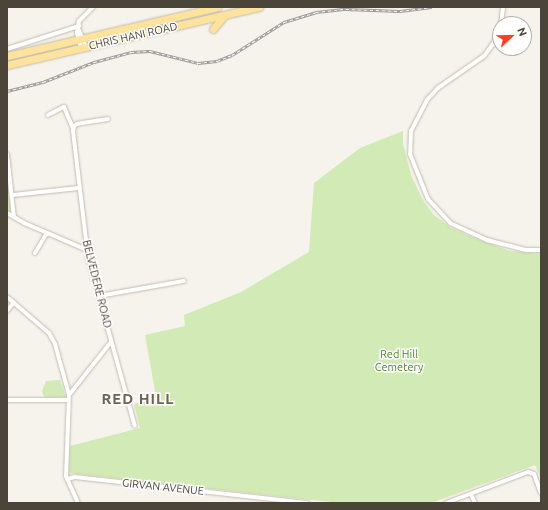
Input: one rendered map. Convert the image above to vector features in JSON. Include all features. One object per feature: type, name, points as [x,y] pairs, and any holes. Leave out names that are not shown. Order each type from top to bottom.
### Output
[{"type":"main road","name":"CHRIS HANI ROAD","points":[[7,56],[217,7]]},
{"type":"main road","name":"CHRIS HANI ROAD","points":[[7,65],[259,7]]},
{"type":"main road","points":[[213,29],[224,16]]},
{"type":"street","points":[[84,48],[78,27],[81,18],[93,7]]},
{"type":"street","points":[[7,49],[78,27]]},
{"type":"street","points":[[492,45],[484,56],[438,88],[422,106],[411,131],[410,154],[428,199],[450,222],[487,240],[526,250],[541,250]]},
{"type":"street","name":"BELVEDERE ROAD","points":[[48,115],[64,107],[73,128],[87,250],[110,343],[135,426]]},
{"type":"street","points":[[73,128],[81,123],[108,120]]},
{"type":"street","points":[[7,154],[13,195],[14,217]]},
{"type":"street","points":[[13,195],[79,188]]},
{"type":"street","points":[[7,213],[46,233],[87,250]]},
{"type":"street","points":[[34,253],[46,233]]},
{"type":"street","points":[[99,296],[184,281]]},
{"type":"street","points":[[7,297],[53,338],[69,398],[66,479],[78,503]]},
{"type":"street","points":[[7,311],[14,302]]},
{"type":"street","points":[[69,398],[110,343]]},
{"type":"street","points":[[7,400],[69,398]]},
{"type":"street","points":[[446,503],[525,473],[534,474],[541,492]]},
{"type":"street","name":"GIRVAN AVENUE","points":[[66,479],[75,477],[308,503]]},
{"type":"street","points":[[472,494],[475,503]]},
{"type":"green space","name":"Red Hill Cemetery","points":[[403,131],[403,143],[411,175],[423,200],[434,215],[450,227],[477,239],[510,251],[541,254],[541,479],[535,465],[431,503],[341,503],[69,473],[70,446],[140,428],[134,404],[156,396],[145,335],[185,326],[184,315],[241,292],[309,252],[314,183],[360,148]]},
{"type":"green space","points":[[7,172],[12,210],[9,212],[7,212]]},
{"type":"green space","points":[[60,380],[66,397],[44,397],[42,391],[46,381]]},
{"type":"railway","points":[[7,91],[43,82],[94,62],[131,52],[150,51],[198,63],[217,61],[232,55],[284,22],[316,12],[346,9],[400,11],[432,7]]},
{"type":"district","name":"RED HILL","points":[[138,399]]}]
